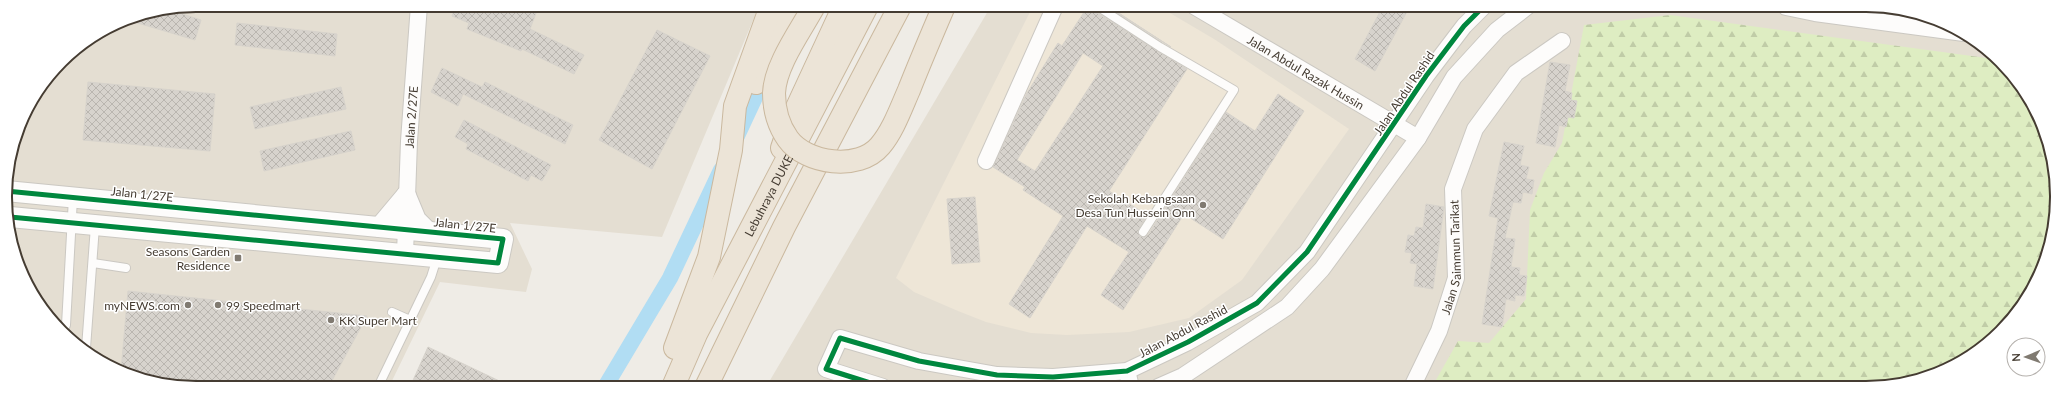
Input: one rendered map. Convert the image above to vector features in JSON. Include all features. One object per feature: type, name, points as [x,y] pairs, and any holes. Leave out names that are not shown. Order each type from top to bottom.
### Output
[{"type":"highway","points":[[661,381],[691,309],[709,257],[731,150],[735,106],[769,12]]},
{"type":"highway","points":[[731,150],[745,109],[761,71],[792,12]]},
{"type":"highway","points":[[811,12],[779,70],[774,92],[776,118],[788,140],[808,155],[834,162],[858,161],[880,147],[896,119],[941,12]]},
{"type":"highway","points":[[759,217],[793,116],[841,12]]},
{"type":"highway","name":"Lebuhraya DUKE","points":[[676,381],[696,334],[759,217],[865,12]]},
{"type":"highway","points":[[709,381],[784,227],[897,12]]},
{"type":"highway","points":[[915,74],[951,12]]},
{"type":"street","name":"Jalan 2/27E","points":[[405,254],[406,196],[419,12]]},
{"type":"street","points":[[986,161],[1052,12]]},
{"type":"street","name":"Jalan Abdul Razak Hussin","points":[[1204,12],[1418,138]]},
{"type":"street","name":"Jalan Abdul Rashid","points":[[864,381],[826,369],[840,338],[919,361],[997,375],[1053,377],[1127,371],[1188,342],[1257,303],[1306,252],[1395,124],[1426,76],[1464,26],[1478,12]]},
{"type":"street","points":[[1172,381],[1183,376],[1287,307],[1322,269],[1418,138],[1454,77],[1497,30],[1520,12]]},
{"type":"street","points":[[1828,12],[1945,30]]},
{"type":"street","name":"Jalan Saimmun Tarikat","points":[[1415,381],[1439,331],[1456,278],[1453,190],[1475,129],[1516,73],[1562,41]]},
{"type":"street","name":"Jalan 1/27E","points":[[12,192],[73,197],[134,216],[437,258],[498,263],[503,239],[380,227],[134,216],[95,225],[13,217]]},
{"type":"street","points":[[380,227],[406,196],[416,220],[427,231]]},
{"type":"street","points":[[1127,371],[1130,381]]},
{"type":"lane","points":[[1106,12],[1160,47],[1234,90],[1143,232]]},
{"type":"lane","points":[[66,326],[73,197]]},
{"type":"lane","points":[[86,345],[95,225]]},
{"type":"lane","points":[[380,381],[431,276],[437,258]]},
{"type":"lane","points":[[93,263],[126,268]]},
{"type":"lane","points":[[392,312],[410,320]]},
{"type":"shaded area","points":[[184,12],[756,12],[662,237],[510,223],[532,269],[526,292],[440,282],[392,381],[184,381],[149,375],[115,362],[84,343],[66,327],[50,309],[37,289],[26,267],[18,244],[12,209],[12,184],[18,149],[26,126],[37,104],[50,84],[66,66],[84,50],[104,37],[126,26],[149,18]]},
{"type":"shaded area","points":[[987,12],[1878,12],[1913,18],[1947,31],[1978,50],[1996,66],[2012,84],[2031,115],[2044,149],[2050,184],[2050,209],[2044,244],[2031,278],[2012,309],[1996,327],[1978,343],[1947,362],[1913,375],[1878,381],[770,381]]},
{"type":"shaded area","points":[[1030,12],[1168,12],[1214,39],[1349,129],[1242,280],[1189,318],[1129,332],[1067,335],[1031,333],[986,322],[958,311],[914,292],[896,278]]},
{"type":"green space","points":[[1670,15],[1987,58],[2012,84],[2031,115],[2044,149],[2050,184],[2050,209],[2044,244],[2031,278],[2019,299],[1996,327],[1978,343],[1958,356],[1936,367],[1913,375],[1878,381],[1435,381],[1458,341],[1489,343],[1526,299],[1530,210],[1544,173],[1562,143],[1584,25]]},
{"type":"building","points":[[453,12],[536,12],[530,29],[584,55],[574,74],[522,49],[521,51],[467,29],[469,23],[452,16]]},
{"type":"building","points":[[1084,12],[1096,12],[1187,69],[1109,191],[1147,215],[1138,231],[1140,237],[1148,235],[1226,112],[1255,131],[1278,94],[1304,111],[1223,239],[1184,214],[1123,310],[1101,295],[1129,252],[1087,226],[1030,318],[1009,304],[1063,216],[1023,190],[1025,187],[993,167],[1027,93],[1058,43],[1062,46]],"holes":[[[1083,53],[1103,66],[1035,171],[1017,160]]]},
{"type":"building","points":[[1116,12],[1171,47],[1163,42]]},
{"type":"building","points":[[1380,12],[1407,12],[1375,71],[1355,59]]},
{"type":"building","points":[[179,13],[201,20],[195,40],[136,22],[149,18]]},
{"type":"building","points":[[237,23],[337,34],[335,56],[235,45]]},
{"type":"building","points":[[657,30],[710,56],[652,169],[599,140]]},
{"type":"building","points":[[1550,62],[1570,65],[1565,91],[1572,93],[1571,100],[1577,101],[1574,118],[1568,117],[1566,127],[1559,125],[1555,147],[1536,143]]},
{"type":"building","points":[[442,68],[482,87],[485,82],[573,125],[565,144],[463,94],[458,106],[431,92]]},
{"type":"building","points":[[88,82],[215,94],[210,151],[83,140]]},
{"type":"building","points":[[341,87],[346,109],[255,129],[250,107]]},
{"type":"building","points":[[464,120],[551,165],[542,181],[531,175],[528,181],[466,149],[468,144],[455,137]]},
{"type":"building","points":[[351,131],[355,150],[264,171],[260,151]]},
{"type":"building","points":[[1504,142],[1524,146],[1520,165],[1529,167],[1526,179],[1534,180],[1532,194],[1523,192],[1521,203],[1513,202],[1505,238],[1515,239],[1511,267],[1520,268],[1519,275],[1527,276],[1524,296],[1515,295],[1515,301],[1506,299],[1502,327],[1482,324],[1498,218],[1489,216]]},
{"type":"building","points":[[975,197],[980,262],[952,264],[947,199]]},
{"type":"building","points":[[1426,204],[1444,207],[1433,289],[1414,286],[1417,264],[1410,263],[1412,253],[1405,252],[1408,235],[1414,236],[1416,227],[1423,228]]},
{"type":"building","points":[[128,291],[367,316],[332,381],[184,381],[149,375],[122,365]]},
{"type":"building","points":[[428,347],[499,381],[413,381]]},
{"type":"waterway","points":[[736,138],[766,74]]},
{"type":"waterway","points":[[609,381],[670,278],[721,170]]},
{"type":"cycle path","points":[[864,381],[826,369],[840,338],[919,361],[997,375],[1053,377],[1127,371],[1188,342],[1257,303],[1307,252],[1426,76],[1464,26],[1478,12]]},
{"type":"cycle path","points":[[12,192],[503,239],[498,263],[13,217]]},
{"type":"place","name":"Sekolah Kebangsaan Desa Tun Hussein Onn","points":[[1203,205]]},
{"type":"place","name":"Seasons Garden Residence","points":[[238,258]]},
{"type":"place","name":"myNEWS.com","points":[[188,305]]},
{"type":"place","name":"99 Speedmart","points":[[218,305]]},
{"type":"place","name":"KK Super Mart","points":[[331,320]]}]
